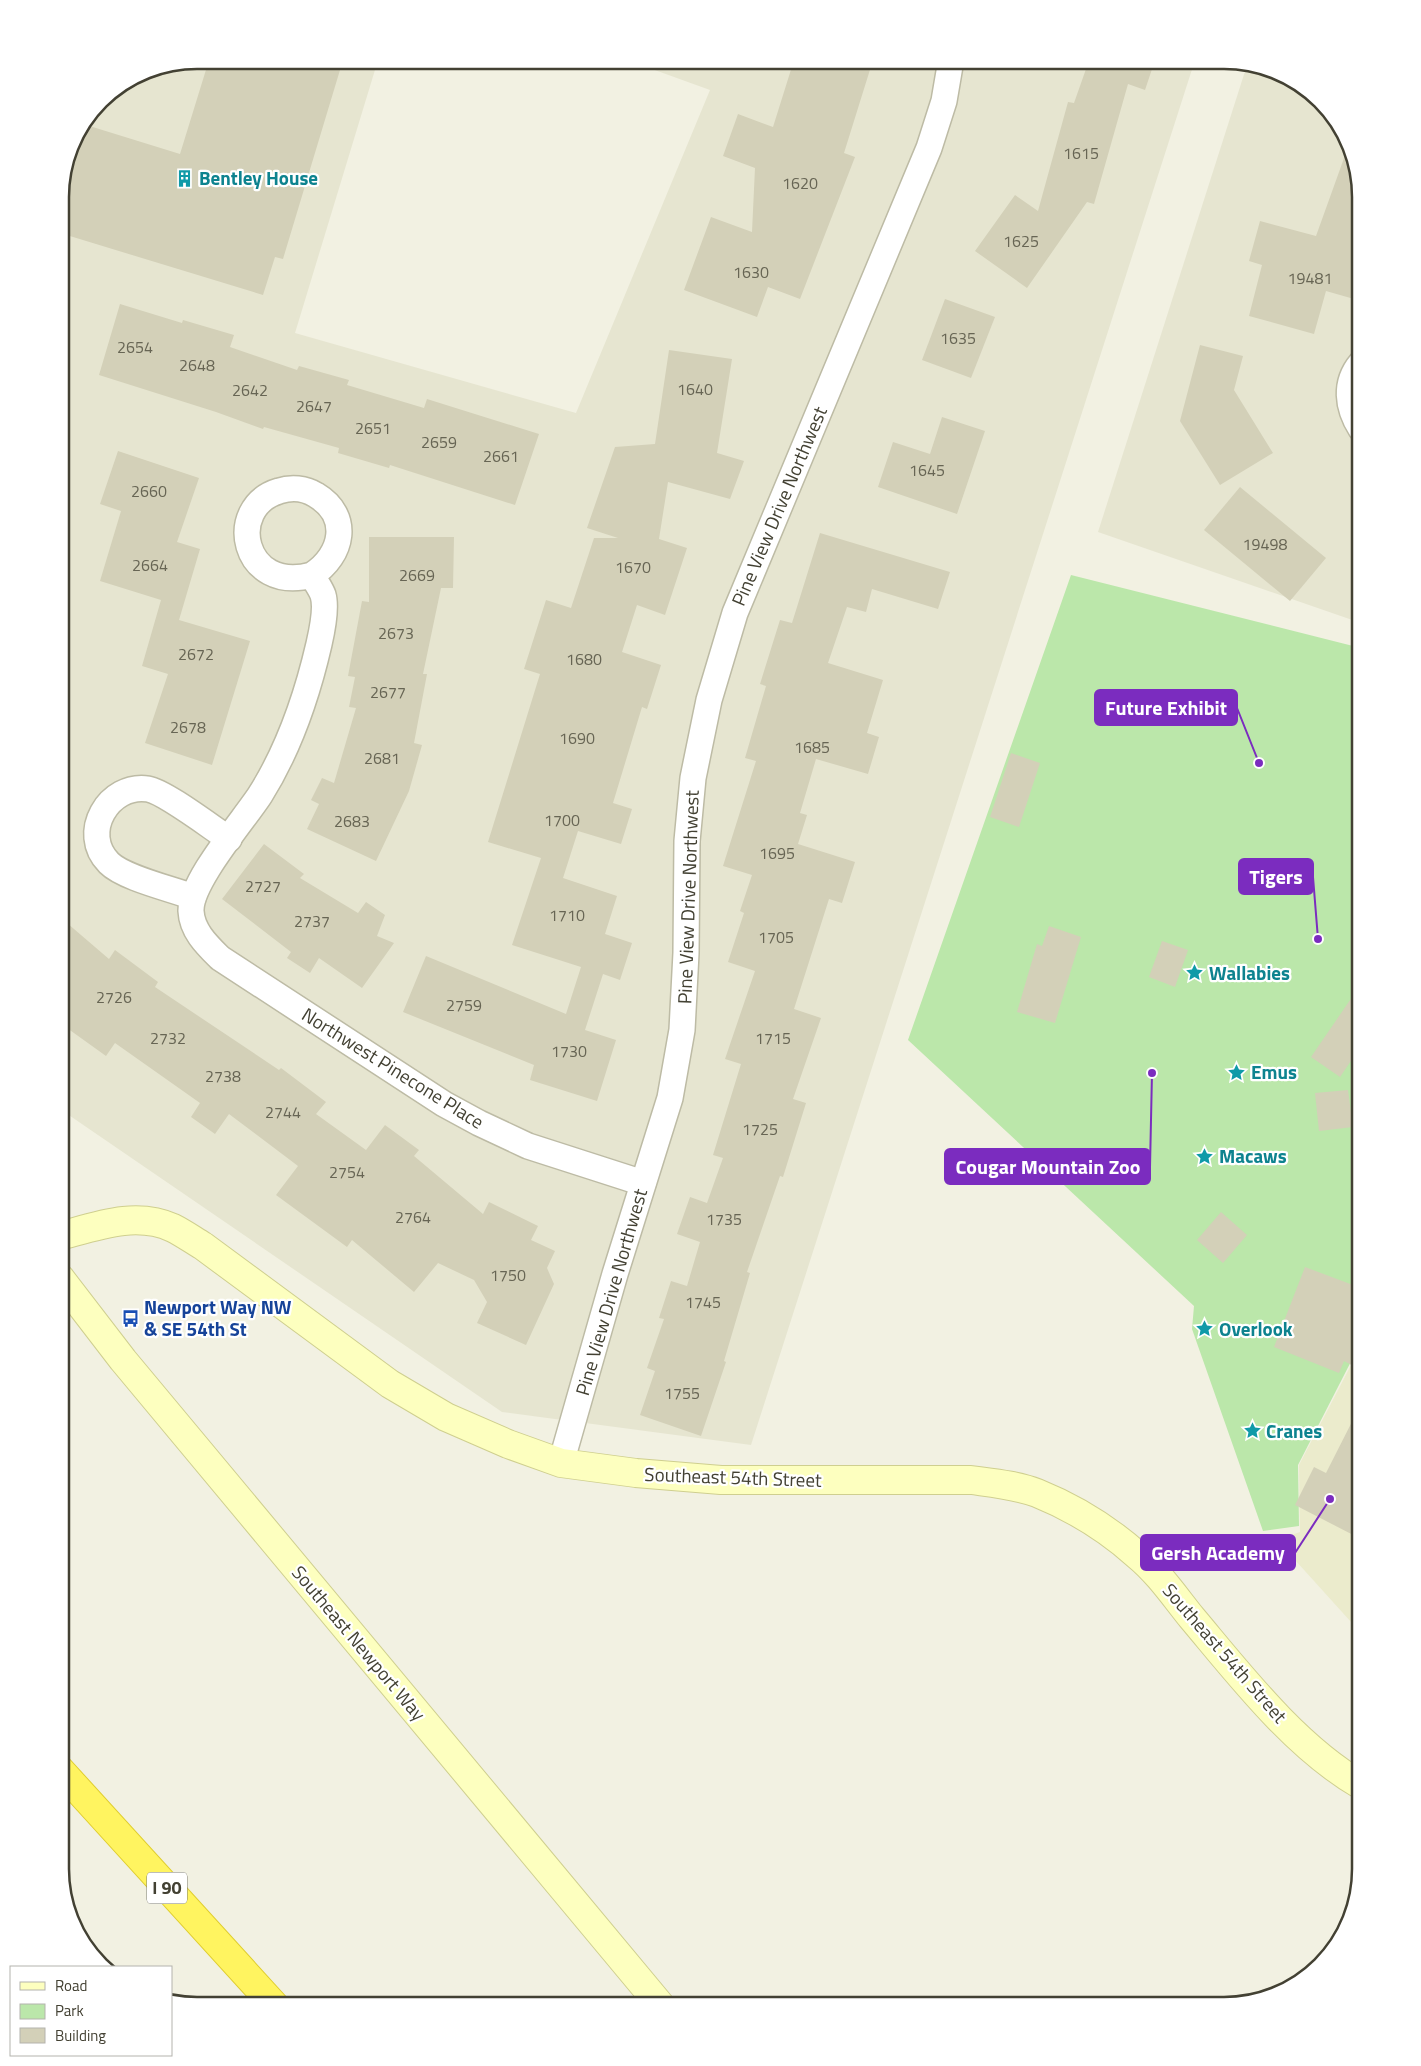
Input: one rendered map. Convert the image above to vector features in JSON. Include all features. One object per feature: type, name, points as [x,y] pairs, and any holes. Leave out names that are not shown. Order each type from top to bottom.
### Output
[{"type":"highway","name":"I 90","points":[[69,1780],[267,1997]]},
{"type":"street","name":"Pine View Drive Northwest","points":[[560,1463],[670,1098],[682,1030],[686,953],[687,841],[693,778],[709,700],[735,613],[929,148],[944,101],[949,69]]},
{"type":"street","points":[[1352,379],[1348,400],[1352,415]]},
{"type":"street","name":"Northwest Pinecone Place","points":[[312,575],[323,596],[323,625],[311,679],[296,722],[280,758],[261,793],[200,880],[193,897],[192,911],[196,929],[205,943],[220,958],[444,1104],[528,1146],[643,1183]]},
{"type":"street","points":[[193,897],[120,871],[108,863],[101,851],[97,838],[98,824],[103,811],[111,800],[122,792],[136,789],[150,790],[163,794],[229,838]]},
{"type":"street","name":"Southeast 54th Street","points":[[69,1234],[113,1222],[140,1219],[172,1228],[203,1246],[390,1384],[446,1417],[508,1444],[560,1463],[636,1474],[721,1480],[971,1480],[1002,1484],[1036,1493],[1073,1510],[1104,1528],[1139,1556],[1241,1677],[1278,1716],[1314,1750],[1352,1778]]},
{"type":"street","name":"Southeast Newport Way","points":[[69,1290],[124,1360],[654,1997]]},
{"type":"shaded area","points":[[197,69],[375,69],[295,333],[576,413],[710,90],[652,69],[1192,69],[751,1445],[502,1412],[69,1115],[69,189],[73,164],[82,140],[95,119],[119,95],[148,79],[172,71]]},
{"type":"shaded area","points":[[1245,71],[1281,82],[1309,101],[1331,126],[1348,164],[1351,180],[1352,620],[1098,532]]},
{"type":"shaded area","points":[[1352,1363],[1352,1623],[1277,1540],[1300,1532],[1299,1465]]},
{"type":"green space","points":[[1071,575],[1352,646],[1352,1360],[1298,1465],[1299,1526],[1263,1531],[1192,1329],[1194,1306],[908,1040]]},
{"type":"building","name":"Bentley House","points":[[206,69],[340,69],[283,259],[275,257],[263,295],[69,236],[69,189],[73,164],[82,140],[90,126],[180,154]]},
{"type":"building","points":[[791,69],[870,69],[844,153],[855,157],[800,299],[768,287],[757,317],[684,290],[711,217],[752,232],[755,168],[723,156],[738,114],[773,127]]},
{"type":"building","points":[[1086,69],[1152,69],[1145,90],[1128,84],[1094,204],[1087,202],[1027,288],[975,251],[1015,195],[1038,211],[1068,102],[1074,103]]},
{"type":"building","points":[[1345,156],[1351,180],[1352,197],[1352,298],[1326,291],[1314,334],[1249,316],[1262,265],[1249,261],[1260,221],[1316,236]]},
{"type":"building","points":[[945,299],[995,317],[971,378],[922,360]]},
{"type":"building","points":[[120,304],[182,323],[183,320],[234,335],[230,347],[297,370],[299,366],[349,380],[347,385],[424,408],[427,399],[539,434],[515,505],[390,465],[389,468],[338,453],[339,448],[264,427],[263,429],[99,375]]},
{"type":"building","points":[[1200,345],[1243,356],[1234,390],[1273,453],[1220,485],[1180,421]]},
{"type":"building","points":[[669,350],[732,359],[717,453],[744,461],[730,499],[668,482],[659,539],[687,548],[665,615],[637,605],[622,652],[661,665],[647,709],[642,707],[613,803],[632,809],[621,844],[578,831],[563,878],[617,896],[605,934],[632,943],[620,980],[603,974],[585,1030],[616,1040],[597,1101],[530,1080],[534,1065],[403,1012],[426,956],[566,1014],[581,967],[512,945],[541,858],[488,842],[540,674],[524,669],[546,600],[571,608],[594,538],[618,538],[587,528],[615,447],[655,444]]},
{"type":"building","points":[[942,417],[985,431],[957,514],[878,487],[893,442],[930,454]]},
{"type":"building","points":[[118,451],[199,478],[177,542],[200,549],[179,620],[250,641],[212,765],[145,743],[168,674],[142,666],[161,600],[100,581],[121,511],[100,504]]},
{"type":"building","points":[[1240,487],[1326,558],[1290,601],[1204,530]]},
{"type":"building","points":[[820,533],[950,572],[938,609],[872,589],[866,612],[847,607],[828,663],[883,680],[867,733],[879,737],[868,774],[816,759],[800,813],[807,815],[798,844],[855,862],[842,903],[829,899],[794,1009],[821,1018],[793,1099],[806,1103],[783,1177],[780,1176],[747,1272],[750,1273],[724,1361],[726,1362],[701,1436],[640,1415],[655,1371],[647,1368],[664,1319],[659,1318],[671,1281],[687,1286],[700,1242],[677,1234],[690,1197],[707,1203],[723,1158],[713,1155],[741,1064],[725,1059],[755,971],[728,962],[744,913],[740,911],[752,875],[723,866],[756,761],[745,758],[766,686],[760,684],[780,620],[792,623]]},
{"type":"building","points":[[369,537],[454,537],[453,588],[441,588],[423,674],[427,674],[414,743],[422,745],[409,791],[376,861],[307,829],[319,804],[311,800],[322,778],[334,783],[356,708],[349,707],[355,677],[348,676],[362,601],[369,602]]},
{"type":"building","points":[[1011,753],[1040,763],[1019,827],[990,817]]},
{"type":"building","points":[[264,844],[304,874],[300,878],[358,913],[366,902],[385,915],[377,936],[394,943],[362,988],[319,958],[310,973],[287,958],[291,952],[222,899]]},
{"type":"building","points":[[69,925],[109,959],[115,950],[158,982],[155,987],[279,1070],[281,1068],[326,1102],[316,1114],[366,1150],[385,1125],[419,1150],[414,1156],[483,1214],[489,1202],[538,1226],[531,1240],[555,1251],[547,1268],[554,1284],[526,1345],[477,1323],[487,1302],[474,1280],[438,1263],[414,1292],[352,1240],[347,1247],[276,1195],[298,1166],[229,1114],[215,1134],[191,1117],[200,1103],[115,1043],[106,1056],[69,1029]]},
{"type":"building","points":[[1049,926],[1081,937],[1055,1023],[1017,1012],[1037,944],[1042,946]]},
{"type":"building","points":[[1162,941],[1188,950],[1175,987],[1149,977]]},
{"type":"building","points":[[1352,997],[1352,1059],[1340,1077],[1311,1057]]},
{"type":"building","points":[[1348,1090],[1352,1127],[1319,1131],[1315,1093]]},
{"type":"building","points":[[1221,1212],[1247,1235],[1223,1263],[1197,1240]]},
{"type":"building","points":[[1305,1267],[1352,1285],[1352,1365],[1344,1361],[1339,1373],[1274,1347]]},
{"type":"building","points":[[1352,1422],[1352,1534],[1295,1505],[1314,1467],[1326,1473]]},
{"type":"place","name":"Bentley House","points":[[185,178]]},
{"type":"place","name":"Future Exhibit","points":[[1259,763]]},
{"type":"place","name":"Tigers","points":[[1318,939]]},
{"type":"place","name":"Wallabies","points":[[1195,973]]},
{"type":"place","name":"Emus","points":[[1237,1072]]},
{"type":"place","name":"Cougar Mountain Zoo","points":[[1152,1073]]},
{"type":"place","name":"Macaws","points":[[1205,1156]]},
{"type":"place","name":"Newport Way NW & SE 54th St","points":[[130,1318]]},
{"type":"place","name":"Overlook","points":[[1205,1329]]},
{"type":"place","name":"Cranes","points":[[1252,1431]]},
{"type":"place","name":"Gersh Academy","points":[[1330,1499]]}]
